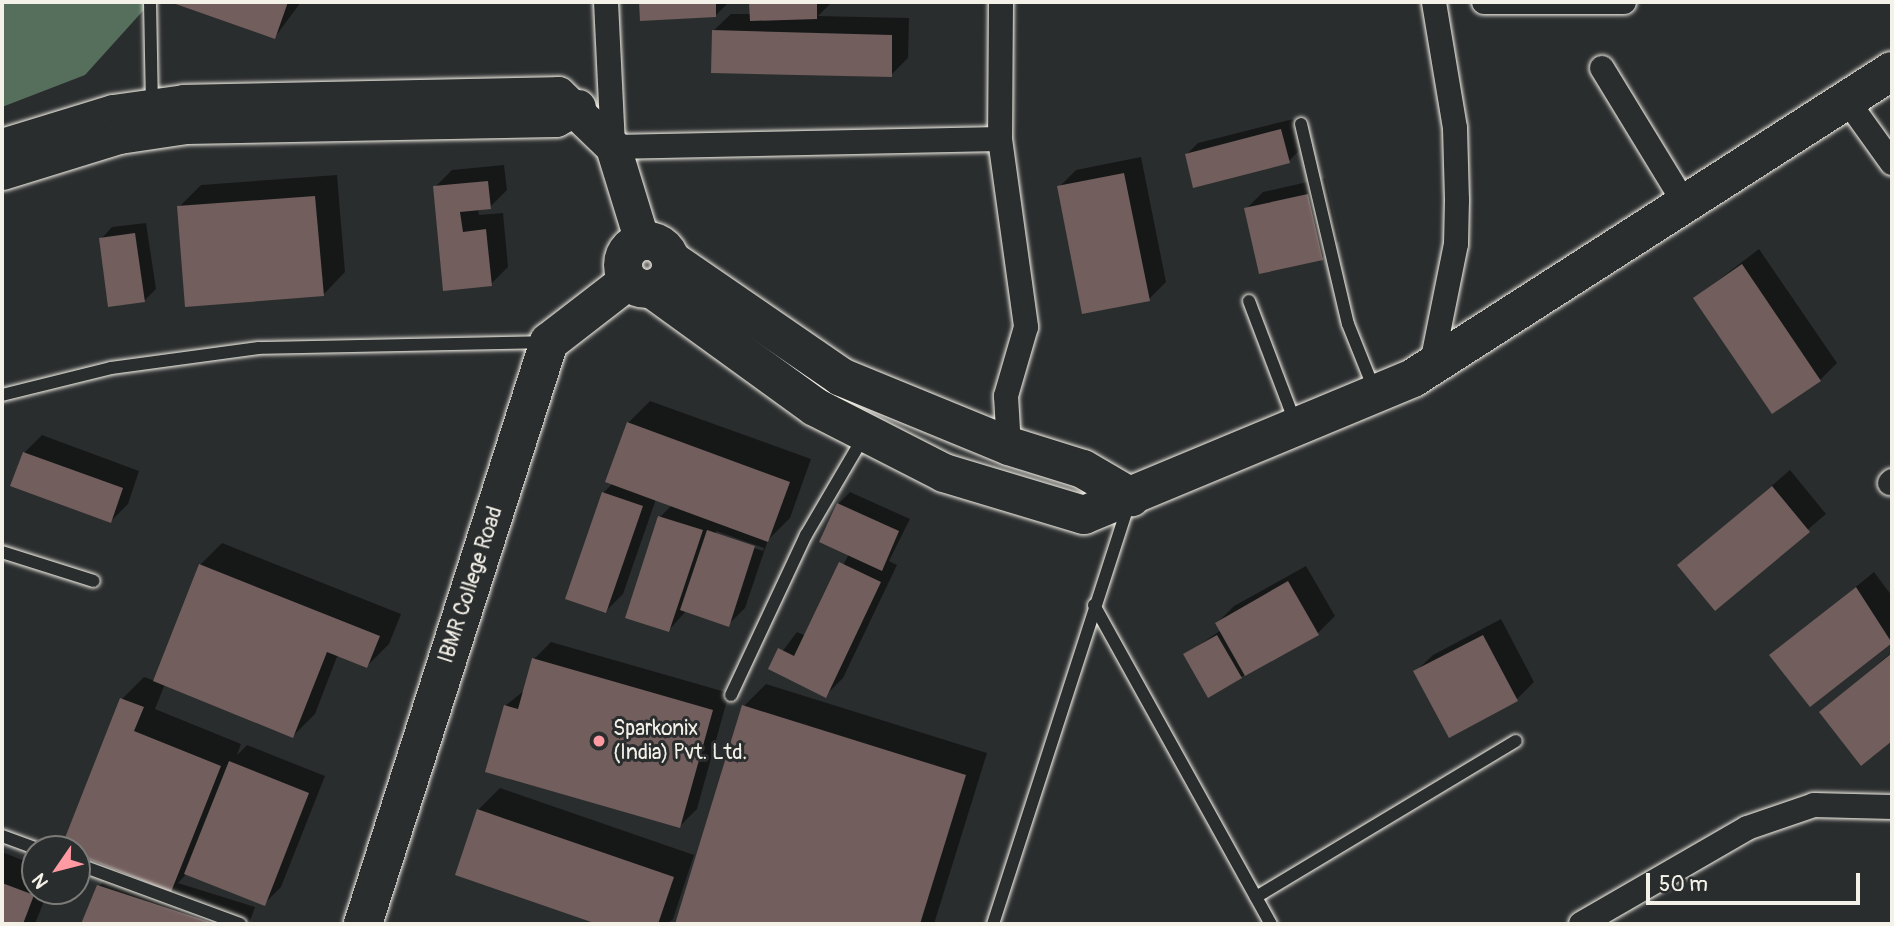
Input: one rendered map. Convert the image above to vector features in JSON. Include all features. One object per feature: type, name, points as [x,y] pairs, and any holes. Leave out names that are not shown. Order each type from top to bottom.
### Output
[{"type":"main road","points":[[2,146],[153,106],[240,97],[558,94],[578,107],[613,147],[648,268],[815,407],[944,473],[1036,504],[1084,515],[1298,429],[1431,368],[1892,71]]},
{"type":"main road","points":[[2,172],[119,136],[186,126],[556,119],[578,107]]},
{"type":"main road","points":[[648,268],[841,377],[1009,446],[1083,469],[1131,497]]},
{"type":"main road","points":[[548,342],[648,268]]},
{"type":"main road","name":"IBMR College Road","points":[[363,924],[548,342]]},
{"type":"street","points":[[606,2],[613,147],[1000,139]]},
{"type":"street","points":[[1001,2],[1000,139],[1027,327],[1006,396],[1009,446]]},
{"type":"street","points":[[1431,368],[1457,244],[1455,128],[1434,2]]},
{"type":"street","points":[[1484,2],[1624,2]]},
{"type":"street","points":[[1602,68],[1685,204]]},
{"type":"street","points":[[1846,99],[1892,163]]},
{"type":"street","points":[[1581,924],[1747,828],[1814,805],[1892,807]]},
{"type":"lane","points":[[150,2],[153,106]]},
{"type":"lane","points":[[1301,124],[1348,324],[1376,394]]},
{"type":"lane","points":[[1249,300],[1298,429]]},
{"type":"lane","points":[[3,399],[136,363],[259,348],[548,342]]},
{"type":"lane","points":[[731,695],[806,535],[866,433]]},
{"type":"lane","points":[[993,924],[1094,604],[1131,497]]},
{"type":"lane","points":[[2,552],[94,581]]},
{"type":"lane","points":[[1094,604],[1271,924]]},
{"type":"lane","points":[[1256,897],[1516,741]]},
{"type":"lane","points":[[2,835],[21,842]]},
{"type":"lane","points":[[91,869],[240,924]]},
{"type":"green space","points":[[2,2],[150,3],[85,75],[2,107]]},
{"type":"building","points":[[170,2],[288,2],[275,39]]},
{"type":"building","points":[[639,2],[716,2],[716,17],[640,21]]},
{"type":"building","points":[[749,2],[817,2],[817,19],[750,21]]},
{"type":"building","points":[[712,30],[892,35],[892,77],[711,73]]},
{"type":"building","points":[[1281,129],[1290,163],[1193,188],[1185,154]]},
{"type":"building","points":[[1124,173],[1150,301],[1082,314],[1057,186]]},
{"type":"building","points":[[488,181],[491,209],[460,212],[463,232],[486,229],[492,286],[443,291],[433,186]]},
{"type":"building","points":[[1308,194],[1323,260],[1259,274],[1244,208]]},
{"type":"building","points":[[315,196],[324,296],[185,307],[177,206]]},
{"type":"building","points":[[135,233],[145,302],[108,307],[99,238]]},
{"type":"building","points":[[1742,264],[1821,381],[1772,414],[1693,298]]},
{"type":"building","points":[[627,422],[790,482],[768,542],[605,482]]},
{"type":"building","points":[[23,452],[123,488],[111,523],[10,486]]},
{"type":"building","points":[[1772,486],[1810,532],[1715,611],[1677,565]]},
{"type":"building","points":[[602,492],[643,506],[606,613],[565,599]]},
{"type":"building","points":[[837,503],[899,531],[882,571],[819,542]]},
{"type":"building","points":[[658,516],[703,530],[669,632],[625,618]]},
{"type":"building","points":[[707,530],[755,546],[729,627],[680,610]]},
{"type":"building","points":[[839,562],[881,582],[826,698],[768,669],[778,648],[794,656]]},
{"type":"building","points":[[199,564],[380,636],[367,668],[327,652],[293,738],[153,681]]},
{"type":"building","points":[[1288,581],[1319,635],[1245,676],[1215,623]]},
{"type":"building","points":[[1856,587],[1892,643],[1810,707],[1769,655]]},
{"type":"building","points":[[1217,635],[1242,678],[1208,698],[1183,654]]},
{"type":"building","points":[[1483,635],[1518,701],[1449,738],[1413,671]]},
{"type":"building","points":[[1892,653],[1892,741],[1861,766],[1819,712]]},
{"type":"building","name":"Sparkonix (India) Pvt. Ltd.","points":[[532,658],[713,710],[680,828],[485,772],[504,705],[518,709]]},
{"type":"building","points":[[120,698],[144,707],[134,731],[221,766],[171,892],[91,860],[91,835],[66,835]]},
{"type":"building","points":[[742,705],[966,775],[920,924],[675,924]]},
{"type":"building","points":[[229,761],[309,793],[265,906],[184,874]]},
{"type":"building","points":[[477,809],[674,877],[658,924],[597,924],[455,875]]},
{"type":"building","points":[[2,883],[21,890],[21,905],[30,905],[23,924],[2,924]]},
{"type":"building","points":[[97,885],[216,924],[81,924]]},
{"type":"place","name":"Sparkonix (India) Pvt. Ltd.","points":[[599,741]]}]
